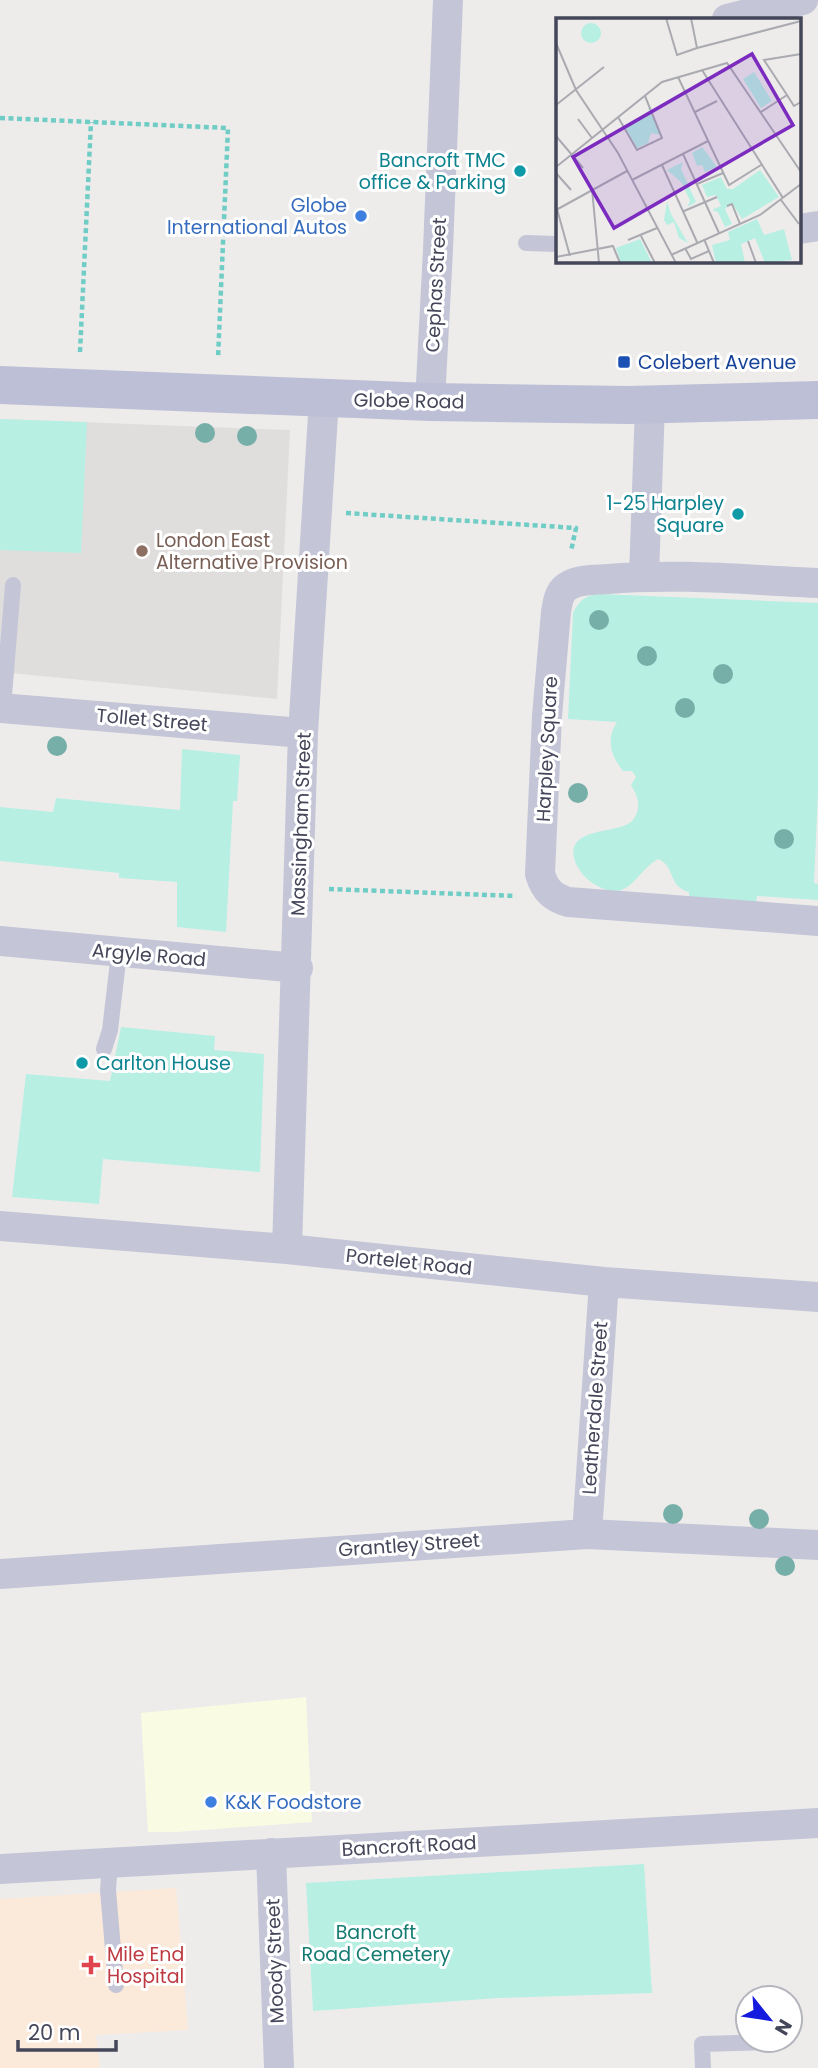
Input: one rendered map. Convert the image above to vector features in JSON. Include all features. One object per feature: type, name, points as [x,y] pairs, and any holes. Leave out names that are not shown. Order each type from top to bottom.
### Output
[{"type":"main road","name":"Globe Road","points":[[0,385],[430,402],[650,405],[818,400]]},
{"type":"street","points":[[731,18],[803,0]]},
{"type":"street","name":"Cephas Street","points":[[430,402],[440,3]]},
{"type":"street","points":[[800,229],[818,226]]},
{"type":"street","name":"Massingham Street","points":[[287,1249],[298,968],[303,733],[324,399]]},
{"type":"street","points":[[644,576],[650,405]]},
{"type":"street","points":[[563,589],[573,583],[644,576],[818,583]]},
{"type":"street","name":"Harpley Square","points":[[555,898],[544,887],[540,874],[556,611],[563,589]]},
{"type":"street","name":"Tollet Street","points":[[1,708],[303,733]]},
{"type":"street","points":[[555,898],[582,904],[818,921]]},
{"type":"street","name":"Argyle Road","points":[[0,942],[298,968]]},
{"type":"street","name":"Portelet Road","points":[[0,1226],[287,1249],[604,1282],[818,1297]]},
{"type":"street","name":"Leatherdale Street","points":[[587,1534],[604,1282]]},
{"type":"street","name":"Grantley Street","points":[[0,1574],[587,1534],[818,1545]]},
{"type":"street","name":"Bancroft Road","points":[[0,1869],[818,1824]]},
{"type":"street","name":"Moody Street","points":[[271,1853],[279,2068]]},
{"type":"lane","points":[[526,243],[556,244]]},
{"type":"lane","points":[[1,708],[13,585]]},
{"type":"lane","points":[[104,1049],[110,1030],[119,953]]},
{"type":"lane","points":[[110,1863],[108,1890],[116,1985]]},
{"type":"lane","points":[[703,2068],[702,2044],[734,2043]]},
{"type":"path","points":[[0,118],[228,128],[216,394]]},
{"type":"path","points":[[78,388],[91,122]]},
{"type":"path","points":[[318,511],[576,528],[563,589]]},
{"type":"path","points":[[300,888],[555,898]]},
{"type":"shaded area","name":"London East Alternative Provision","points":[[0,419],[290,430],[277,699],[0,672]]},
{"type":"shaded area","points":[[306,1697],[312,1822],[148,1832],[141,1713]]},
{"type":"shaded area","name":"Mile End Hospital","points":[[176,1888],[188,2030],[96,2035],[100,2068],[0,2068],[0,1899]]},
{"type":"green space","points":[[0,419],[87,422],[81,553],[0,550]]},
{"type":"green space","points":[[600,594],[818,603],[818,792],[814,883],[818,884],[818,900],[757,896],[756,904],[689,898],[689,892],[677,885],[667,866],[658,859],[631,884],[617,891],[607,890],[593,883],[581,871],[575,861],[574,850],[577,842],[585,836],[627,825],[636,816],[638,807],[631,785],[636,777],[632,771],[623,771],[612,753],[611,735],[617,722],[568,719],[573,613],[583,599]]},
{"type":"green space","points":[[182,749],[240,755],[237,801],[233,801],[226,932],[177,927],[177,882],[119,878],[119,873],[0,861],[0,807],[53,812],[56,798],[180,810]]},
{"type":"green space","points":[[121,1027],[215,1036],[214,1050],[264,1054],[260,1172],[103,1159],[99,1204],[12,1197],[26,1074],[110,1081]]},
{"type":"green space","name":"Bancroft Road Cemetery","points":[[644,1864],[652,1993],[499,1998],[313,2011],[306,1883]]},
{"type":"place","name":"Bancroft TMC office & Parking","points":[[520,171]]},
{"type":"place","name":"Globe International Autos","points":[[361,216]]},
{"type":"place","name":"Colebert Avenue","points":[[624,362]]},
{"type":"place","name":"1-25 Harpley Square","points":[[738,514]]},
{"type":"place","name":"London East Alternative Provision","points":[[142,551]]},
{"type":"place","name":"Carlton House","points":[[82,1063]]},
{"type":"place","name":"K&K Foodstore","points":[[211,1802]]},
{"type":"place","name":"Mile End Hospital","points":[[91,1965]]}]
